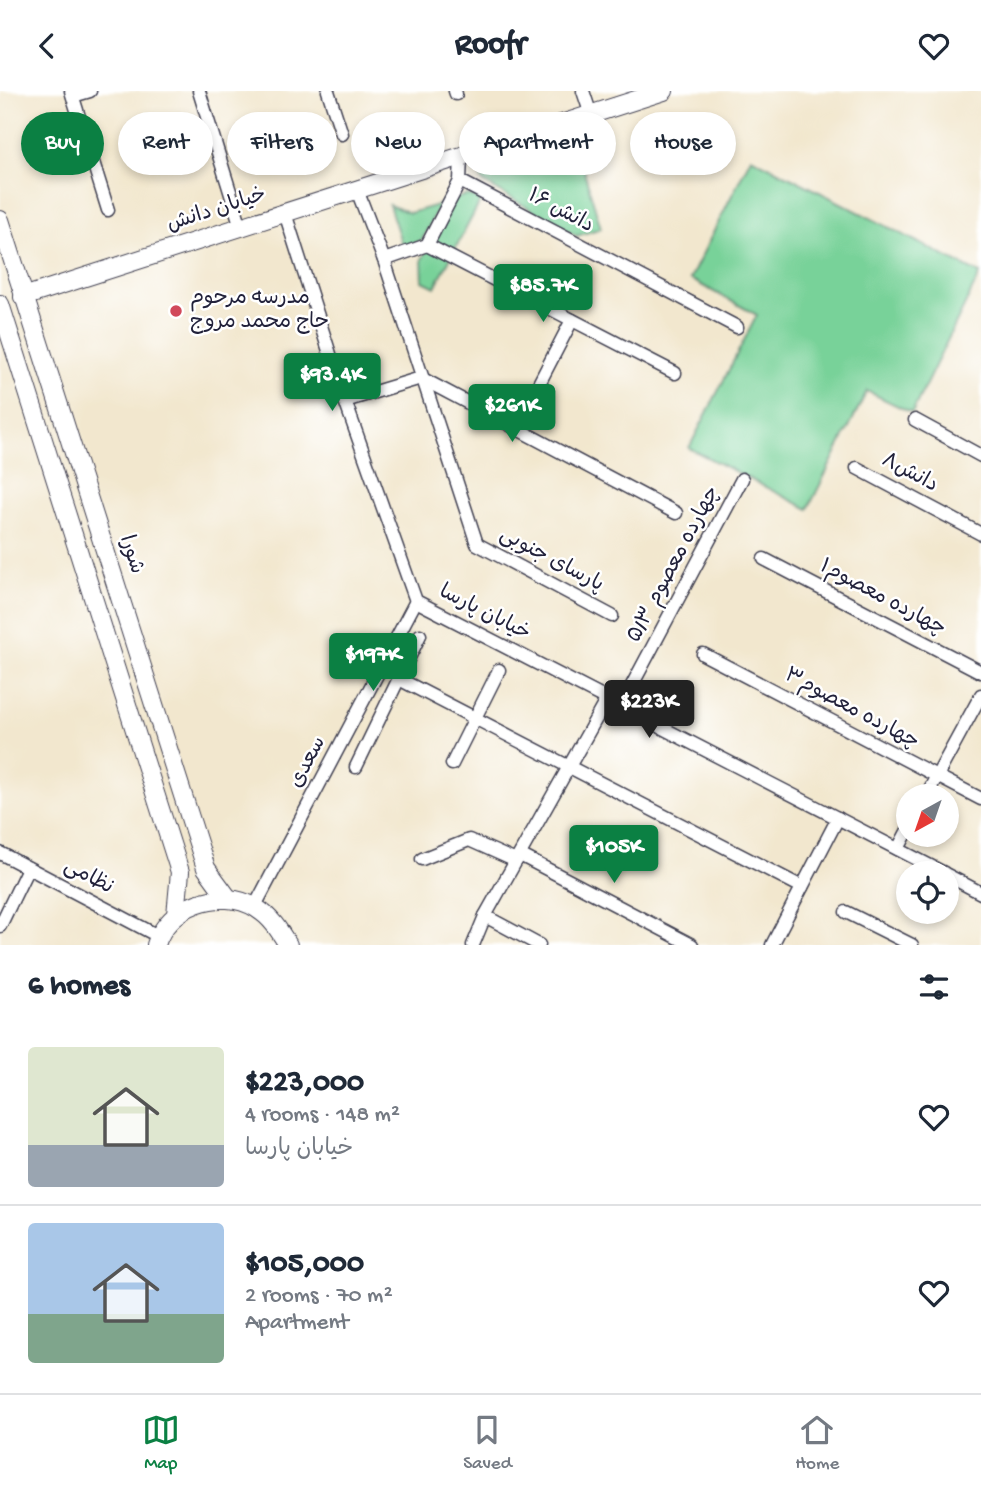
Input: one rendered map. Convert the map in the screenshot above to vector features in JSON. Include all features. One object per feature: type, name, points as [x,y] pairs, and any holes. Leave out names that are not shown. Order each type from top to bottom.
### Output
[{"type":"street","points":[[90,91],[72,94],[108,210]]},
{"type":"street","points":[[199,91],[241,227]]},
{"type":"street","points":[[328,91],[342,134]]},
{"type":"street","points":[[583,91],[590,112]]},
{"type":"street","name":"خیابان دانش","points":[[600,112],[664,91]]},
{"type":"street","name":"خیابان دانش","points":[[23,297],[459,157]]},
{"type":"street","points":[[384,260],[426,245],[460,181],[460,175]]},
{"type":"street","name":"دانش ۱۶","points":[[460,181],[737,327]]},
{"type":"street","name":"پارسای جنوبی","points":[[357,190],[384,260],[477,544],[612,616]]},
{"type":"street","name":"خیابان پارسا","points":[[285,213],[345,401],[416,601],[921,861]]},
{"type":"street","name":"شورا","points":[[0,220],[206,868],[228,898]]},
{"type":"street","points":[[426,245],[675,373]]},
{"type":"street","points":[[0,304],[180,874],[176,915]]},
{"type":"street","points":[[516,428],[572,320]]},
{"type":"street","points":[[345,401],[421,378],[676,513]]},
{"type":"street","points":[[915,420],[981,456]]},
{"type":"street","name":"دانش۸","points":[[857,468],[981,534]]},
{"type":"street","name":"چهارده معصوم ۵/۳","points":[[621,706],[742,479]]},
{"type":"street","name":"چهارده معصوم۱","points":[[764,559],[981,672]]},
{"type":"street","name":"سعدی","points":[[254,907],[416,601]]},
{"type":"street","points":[[356,767],[421,635]]},
{"type":"street","name":"چهارده معصوم۳","points":[[703,654],[981,799]]},
{"type":"street","points":[[452,764],[499,670]]},
{"type":"street","points":[[398,680],[802,887]]},
{"type":"street","points":[[933,784],[981,695]]},
{"type":"street","points":[[473,945],[485,916],[607,699]]},
{"type":"street","points":[[772,945],[838,818]]},
{"type":"street","points":[[422,859],[469,840],[518,858],[692,945]]},
{"type":"street","name":"نظامی","points":[[0,853],[157,941]]},
{"type":"street","points":[[0,926],[28,868]]},
{"type":"street","points":[[180,874],[187,877],[201,873],[206,868]]},
{"type":"street","name":"خیابان پارسا","points":[[959,881],[981,893]]},
{"type":"street","points":[[157,941],[176,915],[200,901],[228,898],[254,907],[276,924],[288,945]]},
{"type":"street","points":[[846,912],[912,945]]},
{"type":"street","points":[[485,916],[539,945]]},
{"type":"green space","points":[[751,157],[980,274],[912,413],[867,391],[808,509],[689,448],[757,315],[690,279]]},
{"type":"green space","points":[[480,175],[585,175],[601,228],[577,236],[483,182]]},
{"type":"green space","points":[[467,195],[481,200],[435,287],[423,281],[422,259],[454,199]]},
{"type":"green space","points":[[440,204],[422,240],[403,248],[389,205],[410,213]]},
{"type":"place","name":"مدرسه مرحوم حاج محمد مروج","points":[[176,311]]}]
